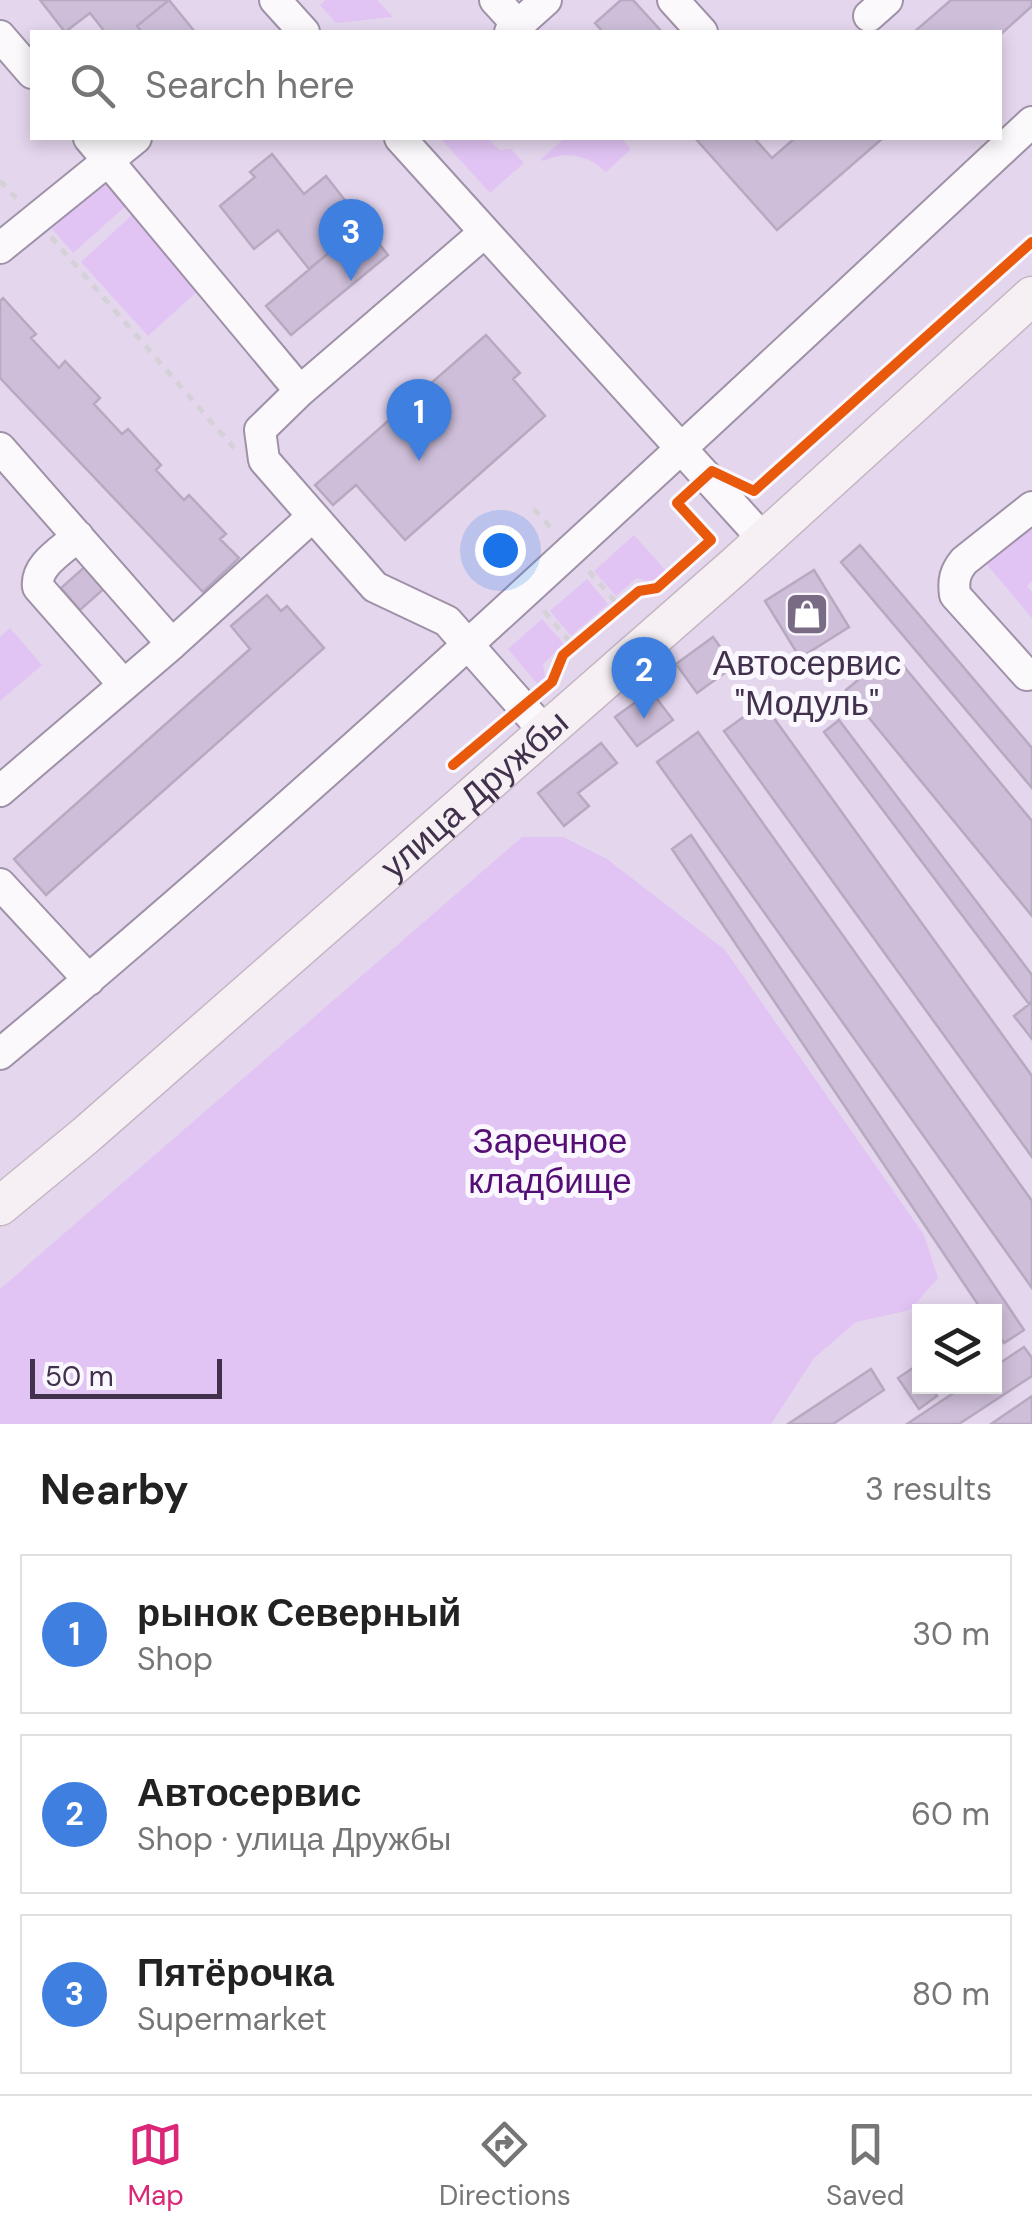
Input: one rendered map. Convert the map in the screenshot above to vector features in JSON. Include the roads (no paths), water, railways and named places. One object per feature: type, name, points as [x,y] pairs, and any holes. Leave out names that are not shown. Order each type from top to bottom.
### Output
[{"type":"main road","name":"улица Дружбы","points":[[0,1206],[101,1122],[764,540],[1032,296]]},
{"type":"lane","points":[[495,0],[514,29],[546,0]]},
{"type":"lane","points":[[673,0],[700,30]]},
{"type":"lane","points":[[0,36],[30,71]]},
{"type":"lane","points":[[0,1054],[468,644],[1032,122]]},
{"type":"lane","points":[[0,248],[35,219],[99,149],[129,140]]},
{"type":"lane","points":[[402,140],[764,540]]},
{"type":"lane","points":[[99,149],[300,391]]},
{"type":"lane","points":[[485,232],[260,430],[264,460],[375,586],[447,621],[545,732]]},
{"type":"lane","points":[[0,448],[172,644]]},
{"type":"lane","points":[[1026,675],[955,595],[954,584],[956,570],[964,561],[1032,506]]},
{"type":"lane","points":[[0,791],[172,644],[312,517]]},
{"type":"lane","points":[[78,536],[42,568],[38,588],[124,685]]},
{"type":"lane","points":[[0,884],[88,980]]},
{"type":"place","name":"Пятёрочка","points":[[351,281]]},
{"type":"place","name":"рынок Северный","points":[[419,461]]},
{"type":"place","name":"Автосервис \"Модуль\"","points":[[807,614]]},
{"type":"place","name":"Автосервис","points":[[644,719]]},
{"type":"park label","name":"Заречное кладбище","points":[[550,1161]]}]
